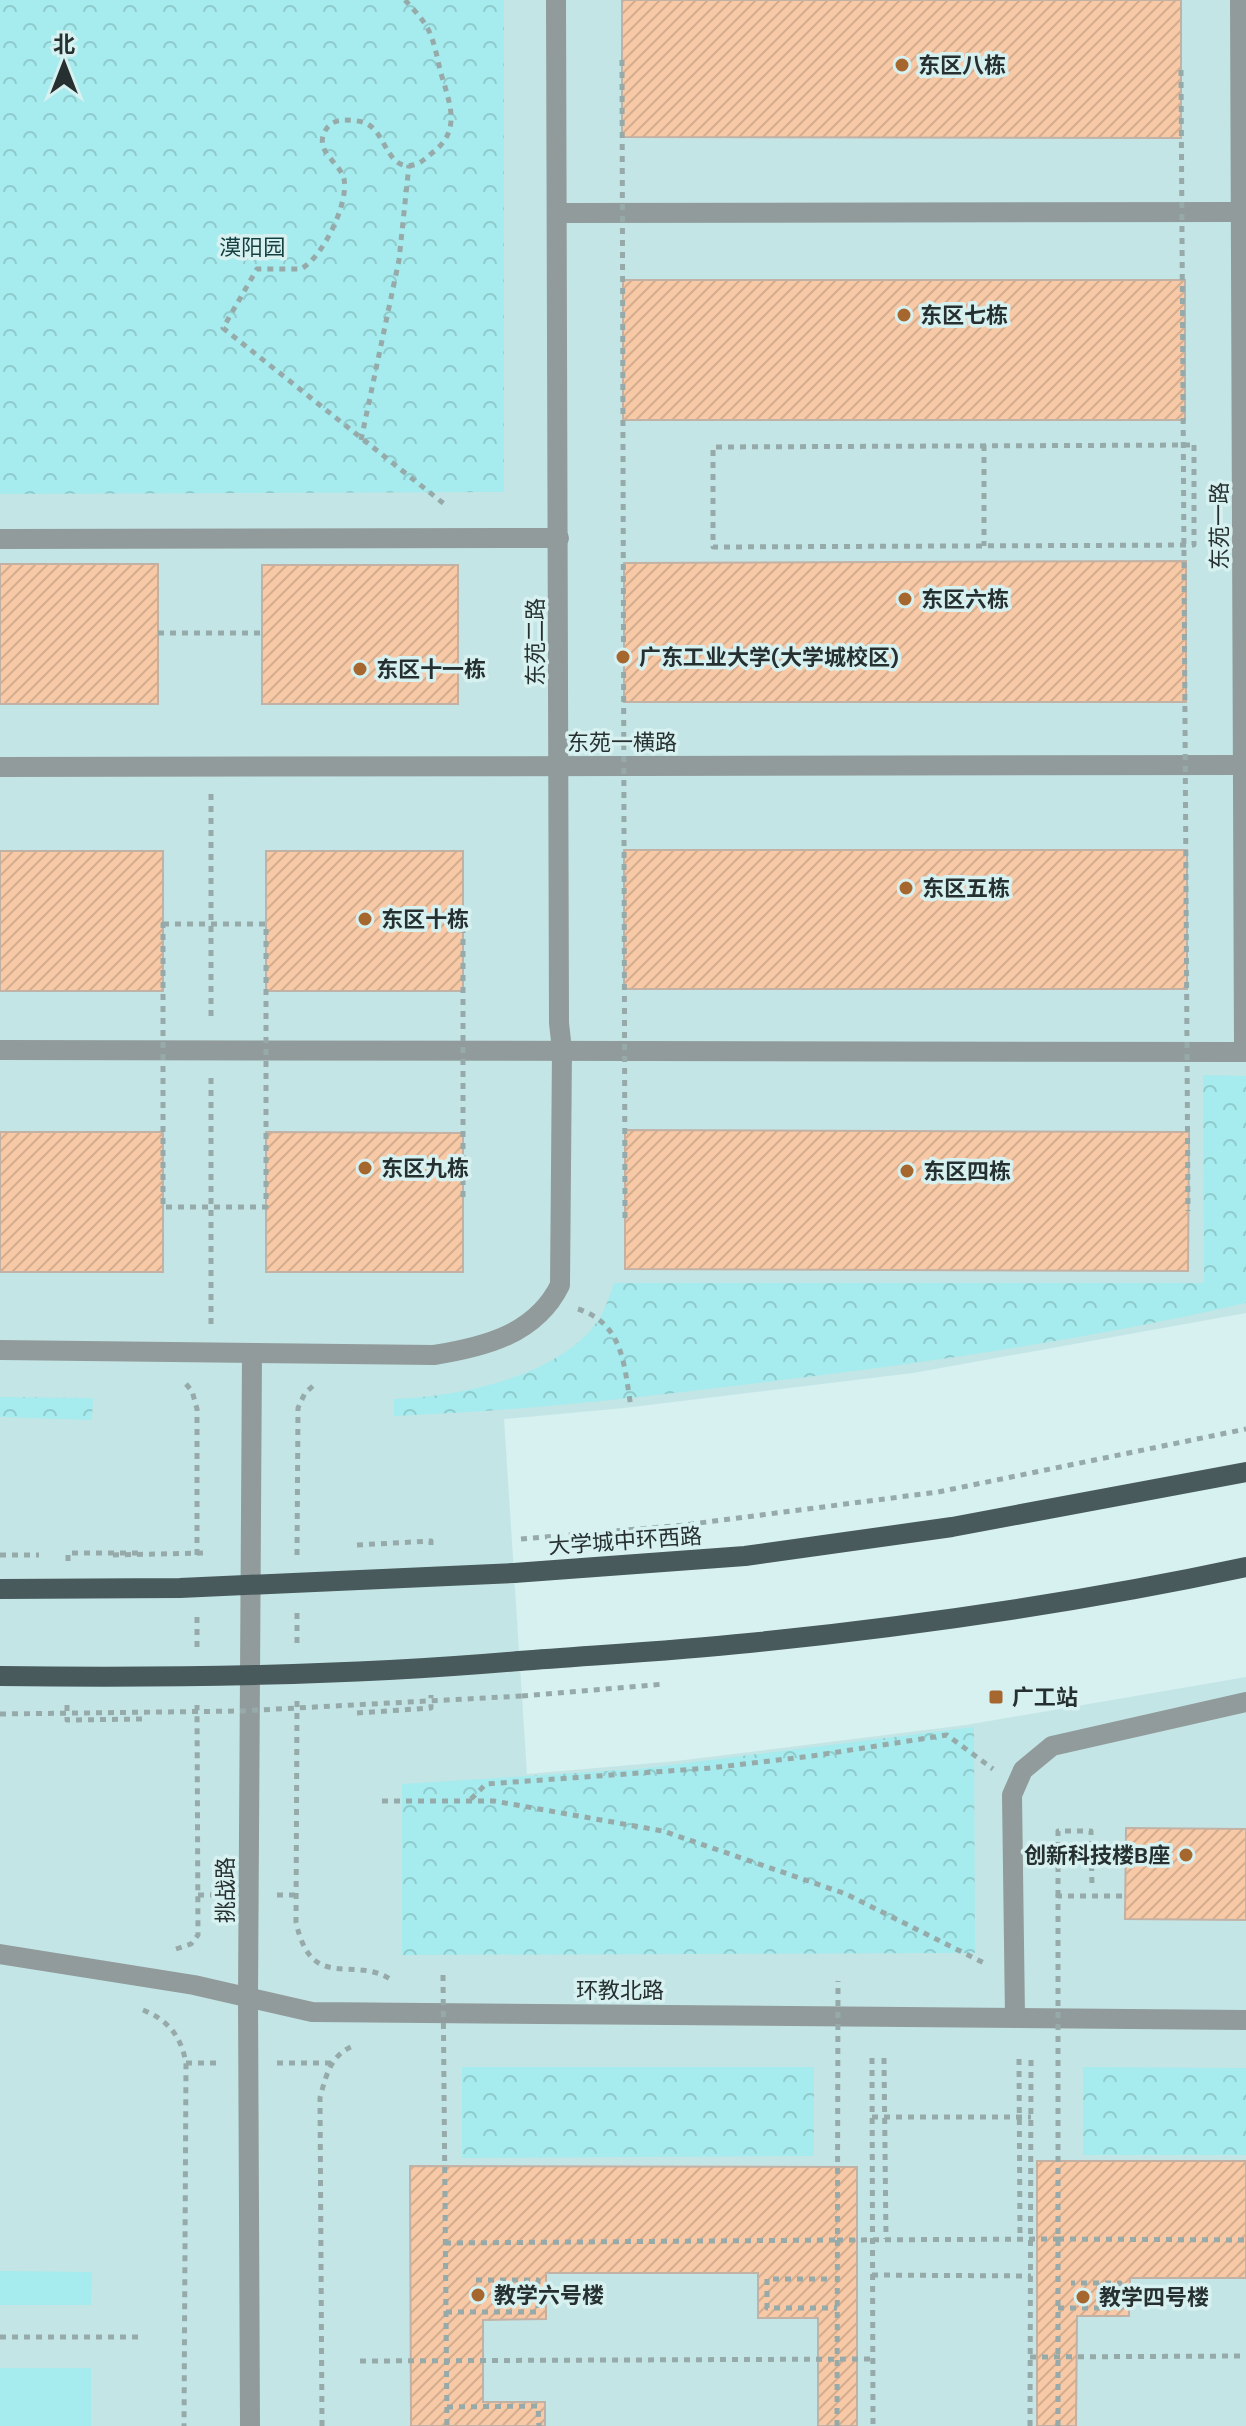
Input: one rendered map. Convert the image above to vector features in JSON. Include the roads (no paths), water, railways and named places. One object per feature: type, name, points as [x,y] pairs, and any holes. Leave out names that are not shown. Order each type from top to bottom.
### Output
[{"type":"main road","name":"大学城中环西路","points":[[0,1589],[209,1587],[514,1573],[745,1556],[907,1534],[1246,1472]]},
{"type":"main road","points":[[0,1676],[230,1676],[434,1668],[748,1643],[943,1619],[1172,1583],[1246,1567]]},
{"type":"street","name":"东苑二路","points":[[252,1353],[434,1355],[455,1351],[524,1327],[545,1311],[560,1285],[562,1050],[559,1023],[556,0]]},
{"type":"street","name":"东苑一路","points":[[1240,0],[1245,1052]]},
{"type":"street","points":[[558,213],[1243,212]]},
{"type":"street","points":[[0,539],[559,538]]},
{"type":"street","name":"东苑一横路","points":[[0,767],[1245,765]]},
{"type":"street","points":[[0,1050],[1245,1052]]},
{"type":"street","points":[[0,1350],[252,1353]]},
{"type":"street","name":"挑战路","points":[[250,2426],[248,1997],[252,1353]]},
{"type":"street","points":[[1015,2017],[1012,1795],[1023,1770],[1052,1746],[1246,1702]]},
{"type":"street","name":"环教北路","points":[[0,1954],[194,1985],[312,2012],[1246,2020]]},
{"type":"place","name":"东区八栋","points":[[902,65]]},
{"type":"place","name":"东区七栋","points":[[904,315]]},
{"type":"place","name":"东区六栋","points":[[905,599]]},
{"type":"place","name":"广东工业大学(大学城校区)","points":[[623,657]]},
{"type":"place","name":"东区十一栋","points":[[360,669]]},
{"type":"place","name":"东区五栋","points":[[906,888]]},
{"type":"place","name":"东区十栋","points":[[365,919]]},
{"type":"place","name":"东区九栋","points":[[365,1168]]},
{"type":"place","name":"东区四栋","points":[[907,1171]]},
{"type":"place","name":"广工站","points":[[996,1697]]},
{"type":"place","name":"创新科技楼B座","points":[[1186,1855]]},
{"type":"place","name":"教学六号楼","points":[[478,2295]]},
{"type":"place","name":"教学四号楼","points":[[1083,2297]]},
{"type":"park label","name":"漠阳园","points":[[252,247]]}]
